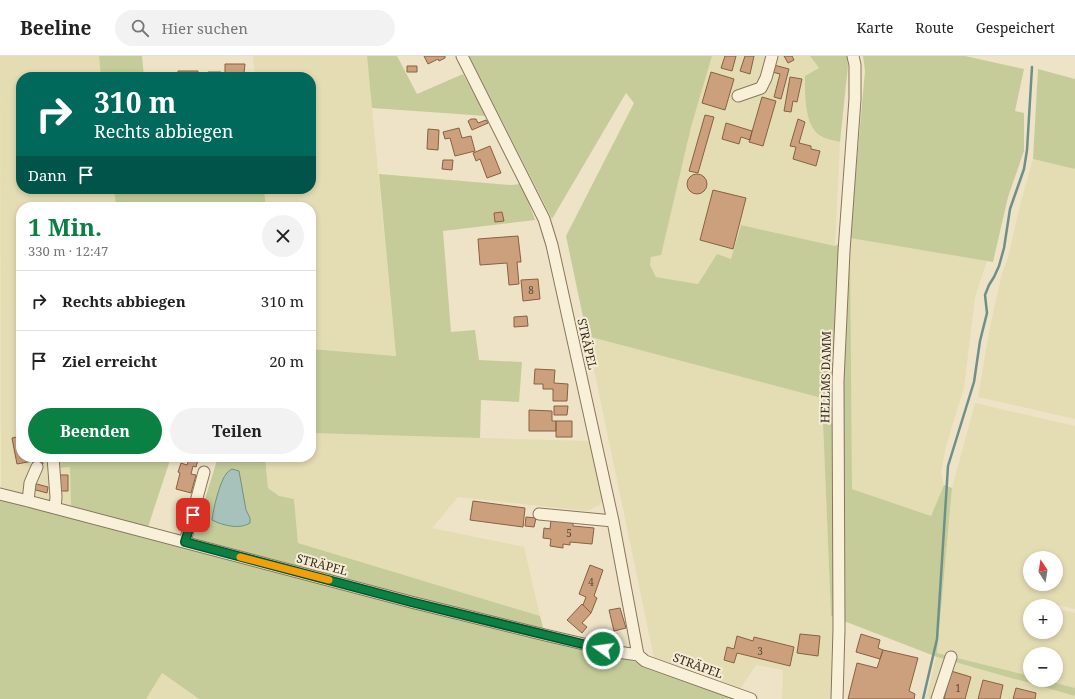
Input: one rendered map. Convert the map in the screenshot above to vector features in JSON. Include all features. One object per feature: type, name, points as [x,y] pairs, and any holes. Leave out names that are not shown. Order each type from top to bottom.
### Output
[{"type":"street","name":"STRÄPEL","points":[[462,56],[544,219],[552,245],[613,521],[638,655]]},
{"type":"street","points":[[738,96],[761,88],[766,78],[772,56]]},
{"type":"street","name":"HELLMS DAMM","points":[[838,699],[838,381],[844,251],[855,99],[855,65],[853,56]]},
{"type":"street","points":[[53,462],[56,497],[54,508]]},
{"type":"street","points":[[28,501],[30,483],[37,467]]},
{"type":"street","points":[[185,542],[204,472]]},
{"type":"street","name":"STRÄPEL","points":[[0,494],[411,602],[618,652],[638,655],[645,661],[751,699]]},
{"type":"street","points":[[539,514],[613,521]]},
{"type":"street","points":[[937,699],[951,657]]},
{"type":"shaded area","points":[[0,56],[99,56],[101,72],[16,72],[16,194],[115,194],[115,202],[16,202],[16,462],[64,462],[70,467],[71,506],[1,487]]},
{"type":"shaded area","points":[[253,56],[367,56],[396,356],[316,349],[316,202],[265,202],[265,194],[316,194],[316,72],[255,72]]},
{"type":"shaded area","points":[[712,56],[810,56],[819,68],[819,136],[840,142],[835,246],[741,225],[731,259],[717,255],[698,284],[656,277],[650,265],[651,257]]},
{"type":"shaded area","points":[[1033,159],[1075,169],[1075,419],[978,397],[989,332],[1002,273],[1008,258],[1020,205]]},
{"type":"shaded area","points":[[850,237],[987,261],[975,297],[964,388],[946,446],[941,473],[944,485],[931,516],[852,489]]},
{"type":"shaded area","points":[[587,336],[822,397],[831,616],[843,621],[841,699],[782,699],[783,670],[756,665],[740,689],[700,671],[654,658]]},
{"type":"shaded area","points":[[975,403],[1075,426],[1075,609],[1063,606],[1063,599],[1023,599],[1023,639],[1063,639],[1063,610],[1075,613],[1075,688],[1063,685],[1063,647],[1023,647],[1023,674],[937,653],[952,488]]},
{"type":"shaded area","points":[[316,433],[589,441],[604,496],[600,505],[587,511],[458,497],[432,528],[524,547],[540,616],[298,543],[294,499],[279,496],[268,488],[265,462],[316,462]]},
{"type":"shaded area","points":[[936,657],[1023,681],[1023,687],[1043,687],[1075,696],[1075,699],[926,699]]},
{"type":"shaded area","points":[[161,673],[199,699],[146,699]]},
{"type":"green space","points":[[99,56],[142,56],[144,72],[101,72]]},
{"type":"green space","points":[[367,56],[397,56],[417,94],[463,74],[486,116],[372,108]]},
{"type":"green space","points":[[469,56],[712,56],[691,127],[661,255],[651,257],[650,265],[656,277],[698,284],[717,254],[731,259],[741,225],[835,246],[850,237],[865,71],[863,56],[965,56],[1024,69],[1015,111],[1024,113],[1024,151],[1008,197],[993,262],[850,238],[852,489],[931,516],[944,485],[952,488],[937,653],[1023,674],[1023,681],[937,657],[831,616],[822,398],[587,336],[566,236],[634,103],[626,93],[552,219]]},
{"type":"green space","points":[[810,56],[847,56],[848,66],[840,142],[819,135],[810,123],[806,107],[805,76],[819,68]]},
{"type":"green space","points":[[1038,69],[1075,79],[1075,169],[1033,159]]},
{"type":"green space","points":[[379,174],[511,185],[522,184],[535,220],[443,231],[451,332],[475,330],[479,360],[522,362],[519,402],[481,400],[480,438],[316,433],[316,349],[396,356]]},
{"type":"green space","points":[[115,194],[265,194],[265,202],[115,202]]},
{"type":"green space","points":[[57,462],[169,462],[148,527],[71,506],[70,467],[58,468]]},
{"type":"green space","points":[[216,462],[265,462],[268,488],[279,496],[294,499],[298,543],[540,616],[544,631],[193,538]],"holes":[[[222,482],[242,491],[246,510],[250,518],[245,526],[221,524],[218,495]]]},
{"type":"green space","points":[[0,498],[636,662],[743,699],[199,699],[162,673],[146,699],[0,699]]},
{"type":"green space","points":[[1063,685],[1075,688],[1075,696],[1043,687],[1063,687]]},
{"type":"water","points":[[232,469],[239,471],[246,510],[250,518],[250,523],[246,525],[226,525],[212,520],[219,488],[227,472]]},
{"type":"building","points":[[424,56],[445,56],[445,58],[439,61],[438,59],[428,64]]},
{"type":"building","points":[[725,56],[736,56],[732,71],[721,68]]},
{"type":"building","points":[[745,56],[754,56],[750,74],[740,71]]},
{"type":"building","points":[[784,56],[792,56],[794,60],[788,63]]},
{"type":"building","points":[[225,64],[245,64],[244,72],[225,72]]},
{"type":"building","points":[[774,65],[789,69],[781,99],[774,97],[780,74],[772,72]]},
{"type":"building","points":[[407,66],[417,66],[417,72],[407,72]]},
{"type":"building","points":[[178,71],[198,71],[198,72]]},
{"type":"building","points":[[711,72],[734,79],[725,110],[702,103]]},
{"type":"building","points":[[790,77],[802,79],[797,102],[793,101],[791,112],[784,111]]},
{"type":"building","points":[[762,97],[776,101],[763,146],[749,142]]},
{"type":"building","points":[[705,115],[714,117],[698,173],[689,171]]},
{"type":"building","points":[[471,119],[476,119],[478,123],[486,120],[488,123],[472,130],[468,121]]},
{"type":"building","points":[[798,119],[805,122],[799,143],[811,146],[811,149],[820,151],[816,166],[793,159],[796,147],[790,146]]},
{"type":"building","points":[[726,123],[752,131],[750,140],[741,137],[739,144],[722,139]]},
{"type":"building","points":[[459,128],[462,138],[471,136],[475,151],[455,156],[450,138],[445,139],[443,132]]},
{"type":"building","points":[[428,129],[439,130],[438,150],[427,149]]},
{"type":"building","points":[[490,146],[501,173],[487,178],[480,159],[476,161],[473,153]]},
{"type":"building","points":[[443,160],[453,160],[452,170],[442,169]]},
{"type":"building","points":[[697,174],[704,177],[707,184],[704,191],[697,194],[690,191],[687,184],[690,177]]},
{"type":"building","points":[[713,190],[746,198],[733,249],[700,240]]},
{"type":"building","points":[[502,212],[504,221],[495,222],[494,213]]},
{"type":"building","points":[[518,236],[521,262],[517,262],[519,284],[509,285],[507,263],[480,265],[478,239]]},
{"type":"building","points":[[538,279],[540,299],[523,301],[521,280]]},
{"type":"building","points":[[527,316],[528,326],[514,327],[514,317]]},
{"type":"building","points":[[535,369],[555,370],[554,383],[568,384],[567,401],[553,401],[553,389],[543,389],[543,384],[534,384]]},
{"type":"building","points":[[554,406],[568,406],[567,415],[554,415]]},
{"type":"building","points":[[529,410],[552,411],[552,421],[556,421],[556,431],[529,431]]},
{"type":"building","points":[[556,421],[572,421],[572,437],[556,437]]},
{"type":"building","points":[[16,437],[16,459],[12,438]]},
{"type":"building","points":[[17,462],[28,462],[17,464]]},
{"type":"building","points":[[33,462],[43,462],[43,464],[34,466]]},
{"type":"building","points":[[188,462],[197,462],[196,467],[193,466],[191,474],[196,475],[191,493],[176,489],[180,473],[178,472],[181,463],[187,465]]},
{"type":"building","points":[[59,475],[68,475],[68,491],[59,491]]},
{"type":"building","points":[[33,483],[48,487],[47,493],[32,489]]},
{"type":"building","points":[[473,501],[525,508],[523,527],[470,520]]},
{"type":"building","points":[[526,517],[536,518],[534,527],[525,526]]},
{"type":"building","points":[[551,520],[573,523],[573,526],[594,528],[592,544],[570,542],[570,545],[563,544],[563,548],[550,546],[551,539],[543,538],[544,528],[550,529]]},
{"type":"building","points":[[590,565],[603,570],[594,596],[597,598],[591,613],[583,605],[586,597],[579,594]]},
{"type":"building","points":[[582,604],[591,613],[582,623],[587,627],[582,633],[567,620]]},
{"type":"building","points":[[620,608],[626,628],[614,631],[609,610]]},
{"type":"building","points":[[800,634],[820,636],[818,656],[797,653]]},
{"type":"building","points":[[861,634],[880,640],[878,648],[883,650],[880,659],[856,652]]},
{"type":"building","points":[[737,636],[753,641],[754,637],[794,647],[790,666],[737,653],[734,663],[724,660],[727,647],[734,649]]},
{"type":"building","points":[[883,650],[918,658],[909,691],[915,694],[914,699],[848,699],[857,663],[877,668]]},
{"type":"building","points":[[951,671],[971,677],[965,699],[944,699]]},
{"type":"building","points":[[983,680],[1003,685],[1000,699],[978,699]]},
{"type":"building","points":[[1016,688],[1036,693],[1035,699],[1013,699]]},
{"type":"waterway","points":[[923,699],[937,639],[948,466],[974,382],[980,341],[987,313],[985,295],[999,266],[1004,248],[1010,209],[1024,169],[1027,150],[1032,67]]},
{"type":"slow traffic","points":[[240,557],[329,580]]},
{"type":"route","points":[[193,515],[185,542],[411,602],[603,649]]}]
